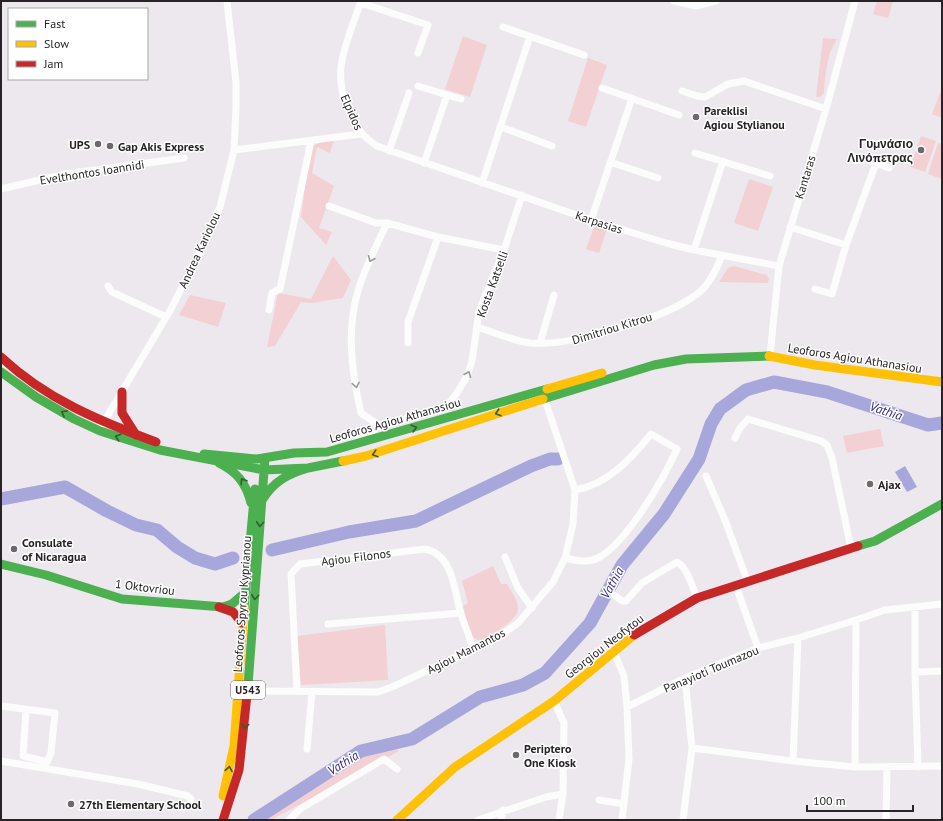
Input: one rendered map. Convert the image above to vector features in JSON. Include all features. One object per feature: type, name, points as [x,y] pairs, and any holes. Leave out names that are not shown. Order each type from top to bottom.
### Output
[{"type":"main road","name":"Leoforos Agiou Athanasiou","points":[[1,357],[53,399],[101,427],[136,435],[195,453],[261,459],[294,453],[327,452],[635,370],[699,358],[767,355],[829,367],[942,382]]},
{"type":"main road","name":"Leoforos Agiou Athanasiou","points":[[1,372],[60,412],[161,451],[260,470],[308,468],[366,456],[543,394]]},
{"type":"main road","points":[[122,392],[122,413],[136,435]]},
{"type":"main road","name":"Leoforos Spyrou Kyprianou","points":[[224,820],[239,770],[248,691],[258,558],[254,549],[253,511],[261,459]]},
{"type":"main road","points":[[218,463],[236,471],[243,480],[248,488],[253,511]]},
{"type":"main road","points":[[262,501],[277,479],[308,468]]},
{"type":"main road","name":"Leoforos Spyrou Kyprianou","points":[[216,820],[227,782],[234,746],[242,623],[249,563],[254,549],[262,501],[260,470]]},
{"type":"main road","name":"Georgiou Neofytou","points":[[397,820],[414,807],[431,788],[455,767],[517,727],[554,700],[641,630],[697,598],[748,583],[875,541],[942,504]]},
{"type":"main road","name":"1 Oktovriou","points":[[1,564],[46,575],[122,599],[223,607],[232,604],[246,592]]},
{"type":"main road","name":"1 Oktovriou","points":[[217,606],[233,612],[242,623]]},
{"type":"street","name":"Andrea Kariolou","points":[[101,427],[166,317],[207,238],[220,207],[234,150],[236,82],[227,1]]},
{"type":"street","points":[[674,1],[696,6],[716,1]]},
{"type":"street","name":"Kantaras","points":[[767,355],[779,266],[826,109],[855,1]]},
{"type":"street","points":[[361,2],[428,25],[418,53]]},
{"type":"street","name":"Elpidos","points":[[361,2],[340,64],[340,80],[346,106],[361,134],[389,151],[424,163]]},
{"type":"street","points":[[503,27],[584,54]]},
{"type":"street","points":[[482,183],[530,36]]},
{"type":"street","points":[[682,91],[696,96],[705,96],[728,84],[744,81],[826,109]]},
{"type":"street","points":[[418,86],[461,99]]},
{"type":"street","points":[[602,88],[679,115]]},
{"type":"street","points":[[389,151],[409,93]]},
{"type":"street","points":[[424,163],[446,95]]},
{"type":"street","points":[[591,220],[632,98]]},
{"type":"street","points":[[501,127],[552,146]]},
{"type":"street","points":[[234,150],[361,134]]},
{"type":"street","points":[[269,310],[272,294],[280,289],[311,141]]},
{"type":"street","points":[[695,153],[770,176]]},
{"type":"street","points":[[859,157],[889,168]]},
{"type":"street","name":"Evelthontos Ioannidi","points":[[1,189],[65,174],[184,158]]},
{"type":"street","points":[[694,250],[723,161]]},
{"type":"street","points":[[610,162],[658,178]]},
{"type":"street","name":"Karpasias","points":[[424,163],[522,195],[591,220],[694,250],[779,266]]},
{"type":"street","points":[[815,289],[832,294],[846,245],[876,163]]},
{"type":"street","name":"Kosta Katselli","points":[[351,446],[380,426],[445,408],[467,376],[472,361],[479,311],[504,250],[522,195]]},
{"type":"street","points":[[329,206],[376,223],[386,223],[438,237],[504,250]]},
{"type":"street","points":[[380,426],[361,413],[355,385],[351,350],[352,323],[359,286],[386,223]]},
{"type":"street","points":[[790,227],[846,245]]},
{"type":"street","points":[[408,343],[408,322],[438,237]]},
{"type":"street","name":"Dimitriou Kitrou","points":[[477,327],[529,343],[567,341],[609,331],[674,308],[694,297],[706,285],[716,271],[722,255]]},
{"type":"street","points":[[108,286],[112,292],[166,317]]},
{"type":"street","points":[[540,343],[554,295]]},
{"type":"street","points":[[1,372],[8,364]]},
{"type":"street","name":"Agiou Mamantos","points":[[312,692],[378,692],[392,687],[497,638],[518,623],[553,582],[566,558],[573,524],[575,490],[543,394]]},
{"type":"street","points":[[735,438],[740,428],[748,419],[821,441],[827,445],[832,458],[851,548]]},
{"type":"street","points":[[566,558],[588,561],[598,559],[608,552],[642,510],[668,469],[677,449],[651,434],[637,451],[610,476],[589,488],[575,490]]},
{"type":"street","points":[[706,476],[725,520],[748,583]]},
{"type":"street","name":"Agiou Filonos","points":[[297,691],[291,574],[300,564],[425,549],[435,551],[444,560],[452,576],[461,613],[473,650]]},
{"type":"street","points":[[505,557],[518,588],[532,608]]},
{"type":"street","points":[[614,595],[622,601],[626,601],[642,583],[677,562],[682,564],[697,598]]},
{"type":"street","points":[[736,586],[758,648]]},
{"type":"street","name":"Panayioti Toumazou","points":[[627,707],[685,678],[758,648],[798,638],[884,610],[942,604]]},
{"type":"street","points":[[915,607],[915,672],[918,767]]},
{"type":"street","points":[[328,624],[461,613]]},
{"type":"street","points":[[855,767],[856,620]]},
{"type":"street","points":[[793,762],[798,638]]},
{"type":"street","points":[[614,652],[624,676],[627,707],[629,759],[622,820]]},
{"type":"street","points":[[915,672],[942,671]]},
{"type":"street","points":[[683,820],[692,748],[685,678]]},
{"type":"street","points":[[248,691],[312,692],[307,749]]},
{"type":"street","points":[[554,700],[564,723],[563,794],[559,820]]},
{"type":"street","points":[[1,706],[55,714],[51,754],[47,762],[23,756],[26,710]]},
{"type":"street","points":[[692,748],[793,762],[855,767],[887,768],[942,766]]},
{"type":"street","points":[[290,820],[300,809],[384,759],[398,769]]},
{"type":"street","points":[[1,761],[138,784],[188,796],[191,799]]},
{"type":"street","points":[[886,820],[887,768]]},
{"type":"street","points":[[478,820],[503,810],[546,797],[563,794]]},
{"type":"street","points":[[599,800],[624,804]]},
{"type":"street","points":[[501,820],[503,810]]},
{"type":"shaded area","points":[[877,1],[893,1],[888,18],[873,14]]},
{"type":"shaded area","points":[[463,36],[487,45],[470,97],[445,89]]},
{"type":"shaded area","points":[[823,38],[837,39],[829,58],[824,93],[820,97],[816,97]]},
{"type":"shaded area","points":[[588,58],[607,65],[586,127],[568,121]]},
{"type":"shaded area","points":[[942,88],[942,118],[932,114]]},
{"type":"shaded area","points":[[921,136],[936,141],[925,172],[910,167]]},
{"type":"shaded area","points":[[335,140],[330,153],[317,147],[312,173],[334,186],[319,228],[332,232],[326,245],[301,217],[310,147],[324,141]]},
{"type":"shaded area","points":[[938,143],[942,144],[942,179],[928,174]]},
{"type":"shaded area","points":[[749,179],[773,187],[758,231],[734,223]]},
{"type":"shaded area","points":[[595,225],[607,229],[599,253],[586,249]]},
{"type":"shaded area","points":[[333,256],[351,280],[343,298],[311,303],[301,302],[275,346],[267,347],[278,293],[311,299]]},
{"type":"shaded area","points":[[734,266],[766,275],[769,278],[768,283],[719,282],[728,268]]},
{"type":"shaded area","points":[[190,295],[226,303],[218,327],[179,315]]},
{"type":"shaded area","points":[[880,429],[884,446],[847,453],[843,436]]},
{"type":"shaded area","points":[[493,566],[501,584],[507,584],[514,595],[518,607],[514,617],[509,622],[480,641],[469,635],[463,606],[468,603],[462,581]]},
{"type":"shaded area","points":[[385,625],[388,680],[301,685],[297,636]]},
{"type":"shaded area","points":[[392,747],[399,751],[271,820],[253,820],[362,754]]},
{"type":"water","points":[[905,466],[917,487],[907,492],[895,472]]},
{"type":"waterway","name":"Vathia","points":[[254,820],[361,751],[412,739],[480,697],[523,685],[545,673],[590,623],[622,565],[664,514],[699,459],[711,424],[720,409],[746,390],[774,382],[827,392],[928,425],[942,423]]},
{"type":"waterway","points":[[272,550],[349,532],[416,521],[531,466],[550,459],[558,459]]},
{"type":"waterway","points":[[1,499],[65,487],[107,511],[136,525],[157,530],[177,547],[195,558],[215,564],[233,558]]},
{"type":"traffic: fast","points":[[543,399],[654,365],[686,359],[769,356]]},
{"type":"traffic: fast","points":[[1,372],[36,397],[74,419],[100,431],[160,450],[264,470],[308,468],[343,461]]},
{"type":"traffic: fast","points":[[204,454],[257,459],[294,453],[327,452],[547,389]]},
{"type":"traffic: fast","points":[[248,685],[265,458]]},
{"type":"traffic: fast","points":[[219,463],[236,474],[243,484],[251,503]]},
{"type":"traffic: fast","points":[[263,499],[272,487],[282,479],[308,468]]},
{"type":"traffic: fast","points":[[244,608],[255,489]]},
{"type":"traffic: fast","points":[[858,546],[875,541],[942,504]]},
{"type":"traffic: fast","points":[[1,564],[46,575],[122,599],[223,607],[232,604],[246,592]]},
{"type":"traffic: slow","points":[[769,356],[815,365],[942,382]]},
{"type":"traffic: slow","points":[[547,389],[602,373]]},
{"type":"traffic: slow","points":[[343,461],[366,456],[543,399]]},
{"type":"traffic: slow","points":[[223,796],[234,746],[244,608]]},
{"type":"traffic: slow","points":[[397,820],[455,767],[554,701],[634,635]]},
{"type":"traffic: jam","points":[[1,357],[18,372],[55,397],[114,426],[156,442]]},
{"type":"traffic: jam","points":[[122,392],[122,413],[136,435]]},
{"type":"traffic: jam","points":[[634,635],[697,598],[858,546]]},
{"type":"traffic: jam","points":[[219,607],[233,612],[242,623]]},
{"type":"traffic: jam","points":[[223,820],[239,770],[248,685]]},
{"type":"place","name":"Pareklisi Agiou Stylianou","points":[[696,117]]},
{"type":"place","name":"UPS","points":[[98,144]]},
{"type":"place","name":"Gap Akis Express","points":[[110,146]]},
{"type":"place","name":"Γυμνάσιο Λινόπετρας","points":[[921,150]]},
{"type":"place","name":"Ajax","points":[[870,484]]},
{"type":"place","name":"Consulate of Nicaragua","points":[[14,549]]},
{"type":"place","name":"Periptero One Kiosk","points":[[516,755]]},
{"type":"place","name":"27th Elementary School","points":[[71,804]]}]
